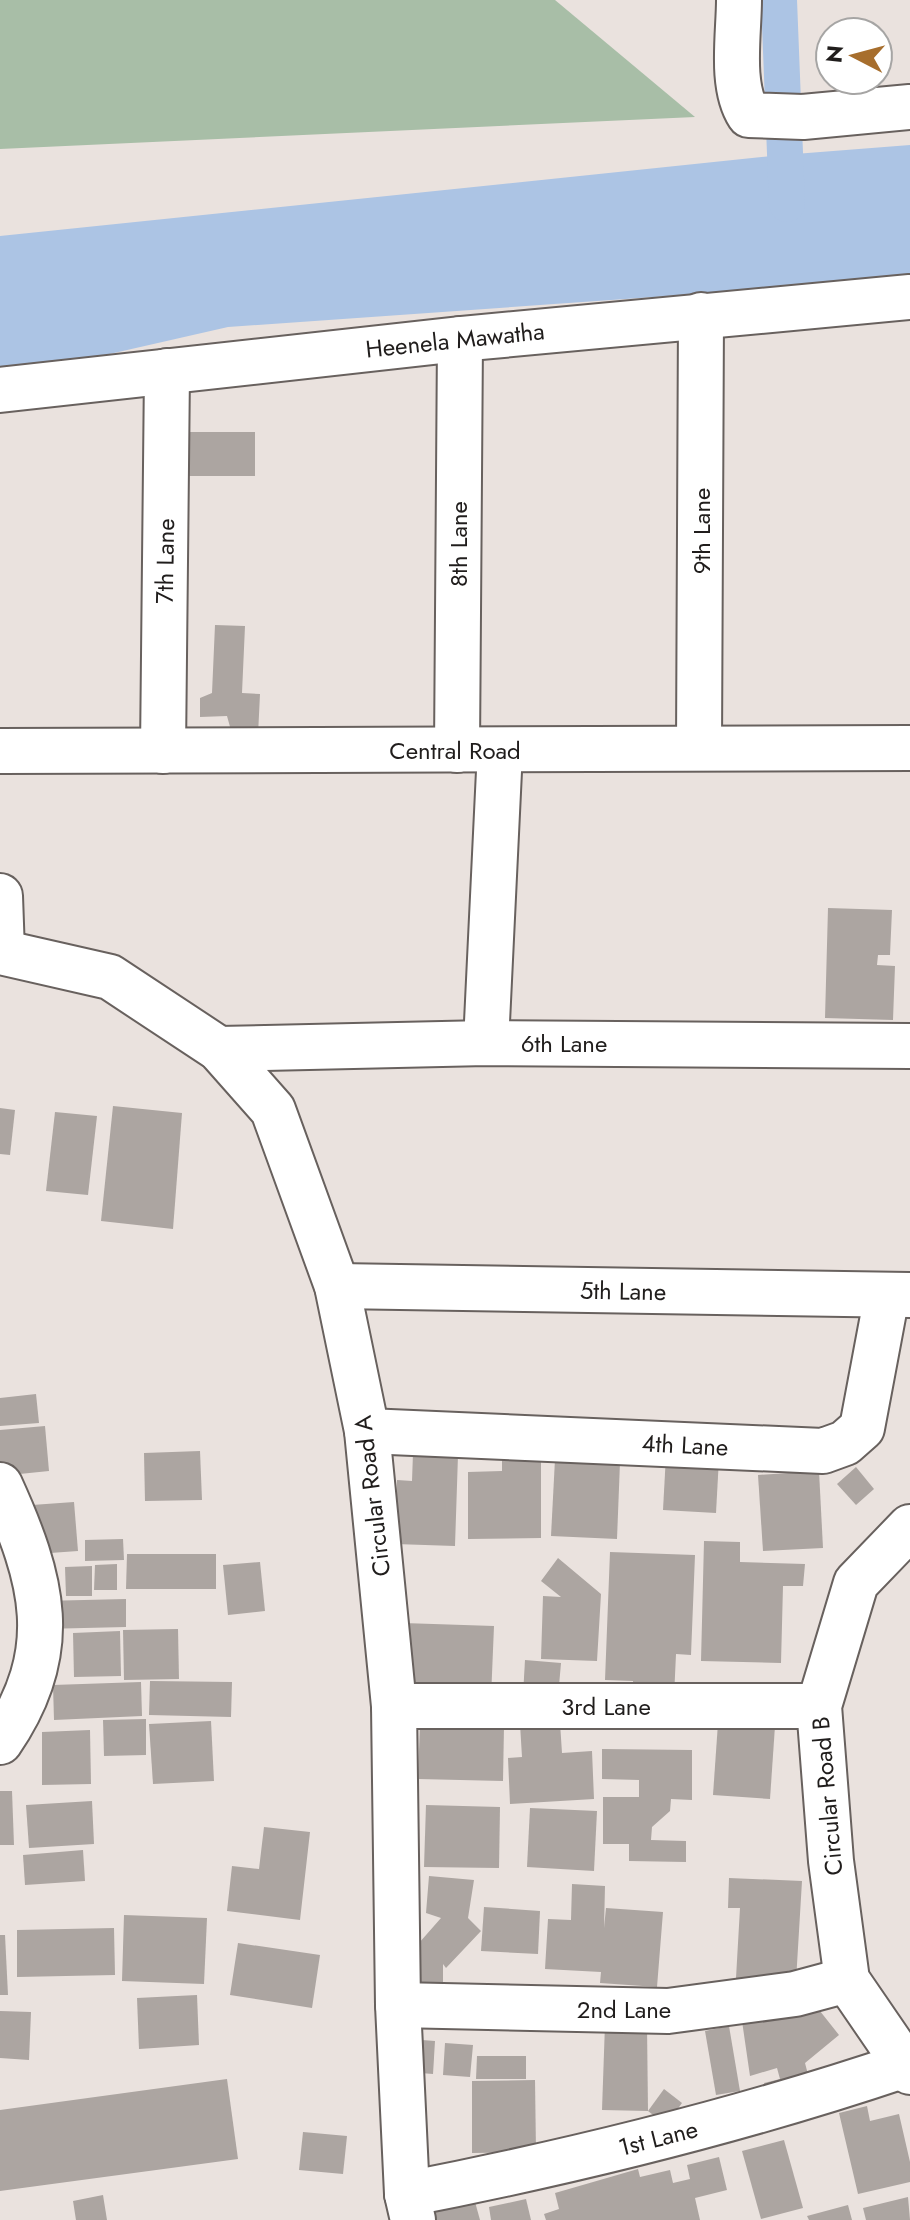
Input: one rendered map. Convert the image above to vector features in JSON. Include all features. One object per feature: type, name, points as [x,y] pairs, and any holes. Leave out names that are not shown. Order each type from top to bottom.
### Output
[{"type":"street","points":[[739,0],[742,104],[749,115],[784,117],[910,107]]},
{"type":"street","name":"Heenela Mawatha","points":[[0,390],[460,339],[910,297]]},
{"type":"street","name":"9th Lane","points":[[699,747],[701,315]]},
{"type":"street","name":"8th Lane","points":[[457,750],[460,339]]},
{"type":"street","name":"7th Lane","points":[[163,751],[167,371]]},
{"type":"street","name":"Central Road","points":[[0,751],[910,748]]},
{"type":"street","points":[[486,1043],[500,750]]},
{"type":"street","points":[[0,896],[1,952]]},
{"type":"street","name":"Circular Road A","points":[[1,952],[110,977],[219,1049],[273,1110],[337,1286],[367,1431],[394,1706],[398,2005],[410,2207]]},
{"type":"street","name":"6th Lane","points":[[219,1049],[486,1043],[910,1046]]},
{"type":"street","name":"5th Lane","points":[[337,1286],[899,1295]]},
{"type":"street","name":"4th Lane","points":[[367,1431],[823,1451],[845,1443],[862,1428],[899,1295]]},
{"type":"street","points":[[0,1485],[24,1536],[36,1578],[40,1635],[35,1679],[22,1710],[0,1742]]},
{"type":"street","name":"Circular Road B","points":[[908,2069],[847,1980],[831,1861],[819,1706],[856,1583],[910,1527]]},
{"type":"street","name":"3rd Lane","points":[[394,1706],[819,1706]]},
{"type":"street","name":"2nd Lane","points":[[398,2005],[668,2011],[795,1994],[847,1980]]},
{"type":"street","name":"1st Lane","points":[[410,2207],[908,2069]]},
{"type":"green space","points":[[0,0],[555,0],[695,117],[0,149]]},
{"type":"water","points":[[910,145],[910,279],[228,327],[0,379],[0,236],[782,155]]},
{"type":"building","points":[[173,432],[255,432],[255,476],[173,476]]},
{"type":"building","points":[[215,625],[245,626],[242,693],[260,694],[258,735],[232,734],[227,716],[200,717],[200,698],[212,693]]},
{"type":"building","points":[[828,908],[892,910],[890,955],[878,955],[877,965],[895,966],[893,1020],[825,1018]]},
{"type":"building","points":[[113,1106],[182,1113],[173,1229],[101,1221]]},
{"type":"building","points":[[0,1108],[15,1110],[10,1155],[0,1154]]},
{"type":"building","points":[[55,1112],[97,1116],[88,1195],[46,1191]]},
{"type":"building","points":[[36,1394],[39,1423],[0,1426],[0,1398]]},
{"type":"building","points":[[45,1426],[49,1471],[0,1476],[0,1430]]},
{"type":"building","points":[[502,1447],[541,1447],[541,1538],[468,1539],[468,1472],[502,1471]]},
{"type":"building","points":[[200,1451],[202,1500],[145,1501],[144,1453]]},
{"type":"building","points":[[413,1453],[458,1455],[455,1546],[395,1544],[397,1480],[412,1481]]},
{"type":"building","points":[[666,1455],[719,1458],[716,1513],[663,1510]]},
{"type":"building","points":[[555,1459],[620,1462],[617,1539],[551,1536]]},
{"type":"building","points":[[856,1467],[874,1489],[856,1505],[837,1484]]},
{"type":"building","points":[[819,1471],[823,1548],[763,1551],[758,1475]]},
{"type":"building","points":[[74,1502],[78,1551],[36,1554],[32,1505]]},
{"type":"building","points":[[123,1539],[124,1560],[85,1561],[85,1540]]},
{"type":"building","points":[[704,1541],[740,1542],[740,1562],[805,1564],[803,1586],[783,1586],[781,1663],[701,1661]]},
{"type":"building","points":[[610,1552],[695,1555],[691,1655],[676,1654],[674,1697],[633,1695],[633,1681],[605,1680]]},
{"type":"building","points":[[127,1554],[216,1554],[216,1589],[126,1589]]},
{"type":"building","points":[[558,1558],[601,1594],[597,1661],[541,1659],[543,1596],[561,1597],[541,1581]]},
{"type":"building","points":[[260,1562],[265,1611],[228,1615],[223,1565]]},
{"type":"building","points":[[117,1564],[117,1590],[94,1590],[95,1565]]},
{"type":"building","points":[[92,1566],[92,1596],[66,1596],[65,1567]]},
{"type":"building","points":[[126,1599],[126,1627],[42,1629],[42,1601]]},
{"type":"building","points":[[403,1623],[494,1626],[491,1698],[401,1695]]},
{"type":"building","points":[[178,1629],[179,1679],[124,1680],[123,1630]]},
{"type":"building","points":[[120,1631],[121,1676],[74,1677],[73,1633]]},
{"type":"building","points":[[525,1660],[561,1663],[558,1697],[523,1695]]},
{"type":"building","points":[[150,1681],[232,1682],[231,1717],[149,1715]]},
{"type":"building","points":[[141,1682],[142,1716],[54,1720],[53,1685]]},
{"type":"building","points":[[146,1719],[146,1755],[104,1756],[103,1720]]},
{"type":"building","points":[[211,1721],[214,1781],[153,1784],[149,1724]]},
{"type":"building","points":[[560,1723],[562,1753],[592,1751],[594,1799],[510,1804],[508,1758],[522,1757],[520,1724]]},
{"type":"building","points":[[718,1723],[775,1726],[770,1799],[713,1795]]},
{"type":"building","points":[[420,1724],[504,1726],[503,1781],[418,1779]]},
{"type":"building","points":[[90,1730],[91,1784],[42,1785],[42,1732]]},
{"type":"building","points":[[602,1749],[692,1750],[692,1800],[671,1799],[670,1811],[652,1827],[651,1840],[686,1841],[686,1862],[629,1861],[629,1844],[603,1844],[603,1797],[639,1797],[639,1780],[602,1779]]},
{"type":"building","points":[[0,1791],[12,1791],[14,1845],[0,1845]]},
{"type":"building","points":[[92,1801],[94,1844],[29,1848],[26,1805]]},
{"type":"building","points":[[426,1805],[500,1807],[499,1868],[424,1867]]},
{"type":"building","points":[[530,1808],[597,1811],[594,1871],[527,1867]]},
{"type":"building","points":[[264,1827],[310,1832],[300,1920],[227,1911],[232,1866],[259,1869]]},
{"type":"building","points":[[83,1850],[85,1881],[25,1885],[23,1855]]},
{"type":"building","points":[[429,1876],[474,1880],[468,1918],[481,1931],[446,1968],[443,1964],[443,1982],[413,1983],[412,1943],[419,1943],[441,1918],[426,1913]]},
{"type":"building","points":[[729,1878],[802,1881],[796,1981],[736,1978],[740,1908],[728,1908]]},
{"type":"building","points":[[572,1884],[605,1886],[604,1928],[606,1908],[663,1912],[657,1987],[600,1983],[601,1972],[545,1969],[548,1919],[571,1920]]},
{"type":"building","points":[[484,1907],[540,1911],[538,1954],[481,1951]]},
{"type":"building","points":[[124,1915],[207,1918],[204,1984],[122,1981]]},
{"type":"building","points":[[114,1928],[115,1975],[17,1977],[17,1930]]},
{"type":"building","points":[[0,1935],[5,1935],[8,1995],[0,1995]]},
{"type":"building","points":[[238,1943],[320,1955],[312,2008],[230,1995]]},
{"type":"building","points":[[197,1995],[199,2045],[139,2049],[137,1998]]},
{"type":"building","points":[[816,2006],[839,2035],[805,2063],[811,2086],[768,2098],[764,2083],[780,2079],[777,2068],[750,2076],[742,2021]]},
{"type":"building","points":[[0,2011],[31,2012],[29,2060],[0,2058]]},
{"type":"building","points":[[605,2024],[647,2025],[648,2111],[602,2110]]},
{"type":"building","points":[[729,2026],[740,2091],[716,2095],[705,2031]]},
{"type":"building","points":[[409,2039],[435,2041],[433,2074],[407,2072]]},
{"type":"building","points":[[445,2043],[473,2045],[470,2077],[443,2075]]},
{"type":"building","points":[[477,2056],[526,2056],[526,2079],[476,2079]]},
{"type":"building","points":[[227,2079],[238,2159],[0,2191],[0,2110]]},
{"type":"building","points":[[535,2080],[536,2152],[472,2153],[472,2081]]},
{"type":"building","points":[[664,2089],[682,2103],[666,2125],[648,2111]]},
{"type":"building","points":[[867,2106],[870,2121],[899,2114],[910,2162],[910,2182],[858,2194],[839,2113]]},
{"type":"building","points":[[303,2132],[347,2136],[343,2174],[299,2170]]},
{"type":"building","points":[[784,2140],[803,2208],[761,2219],[742,2151]]},
{"type":"building","points":[[719,2157],[727,2190],[695,2198],[700,2220],[546,2220],[544,2214],[559,2209],[555,2193],[638,2169],[640,2177],[670,2170],[673,2183],[690,2179],[687,2165]]},
{"type":"building","points":[[472,2191],[480,2220],[430,2220],[426,2205]]},
{"type":"building","points":[[103,2195],[107,2220],[76,2220],[73,2201]]},
{"type":"building","points":[[908,2197],[910,2220],[866,2220],[863,2208]]},
{"type":"building","points":[[526,2199],[531,2220],[491,2220],[489,2207]]},
{"type":"building","points":[[848,2205],[852,2220],[809,2220],[807,2216]]},
{"type":"waterway","points":[[779,0],[787,204]]}]
